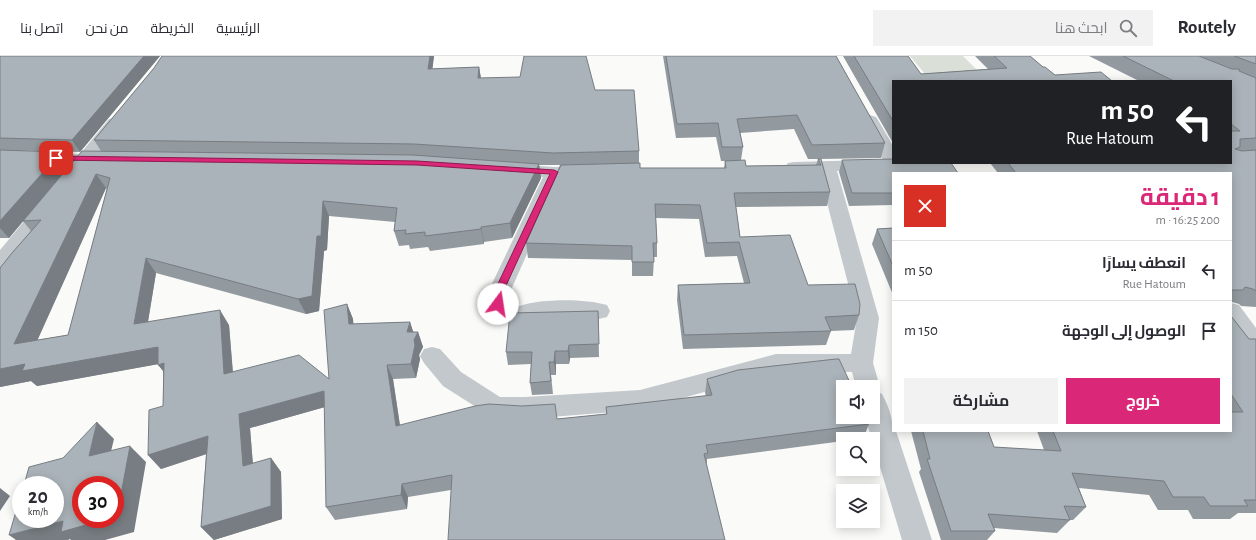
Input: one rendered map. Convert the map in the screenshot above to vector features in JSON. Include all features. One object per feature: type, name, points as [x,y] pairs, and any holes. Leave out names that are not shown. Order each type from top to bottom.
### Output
[{"type":"street","points":[[863,108],[892,154]]},
{"type":"street","points":[[0,264],[125,112]]},
{"type":"street","points":[[0,156],[85,160],[124,160]]},
{"type":"street","points":[[780,167],[892,163]]},
{"type":"street","points":[[827,166],[868,318],[861,363],[866,380]]},
{"type":"street","points":[[497,168],[554,172],[601,171]]},
{"type":"street","points":[[554,172],[500,290],[498,304],[502,312],[512,316],[531,311],[599,311]]},
{"type":"street","points":[[1232,312],[1256,344]]},
{"type":"street","points":[[432,356],[452,379],[496,407],[525,408],[640,400],[776,363],[861,363]]},
{"type":"street","points":[[880,423],[917,540]]},
{"type":"shaded area","points":[[910,56],[963,56],[985,78],[949,80],[930,80]]},
{"type":"building","points":[[0,56],[144,56],[72,140],[0,138]]},
{"type":"building","points":[[162,56],[430,56],[428,69],[479,67],[478,78],[520,77],[524,56],[586,56],[595,90],[634,90],[639,151],[553,153],[414,144],[94,140],[154,68]]},
{"type":"building","points":[[666,56],[836,56],[885,143],[812,145],[797,115],[737,119],[743,147],[722,147],[718,123],[677,124]]},
{"type":"building","points":[[854,56],[908,56],[921,74],[1007,68],[994,56],[1030,56],[1055,75],[1101,72],[1111,80],[892,80],[892,119]]},
{"type":"building","points":[[1123,56],[1199,56],[1232,69],[1239,69],[1239,71],[1256,78],[1256,138],[1240,139],[1240,147],[1235,149],[1242,151],[1256,150],[1256,291],[1245,287],[1243,290],[1232,290],[1232,172],[1015,172],[1009,164],[1232,164],[1232,131],[1240,131],[1232,125],[1232,80],[1172,80]]},
{"type":"building","points":[[1234,56],[1256,56],[1256,64]]},
{"type":"building","points":[[0,150],[61,152],[0,221]]},
{"type":"building","points":[[82,151],[413,155],[539,164],[510,223],[481,227],[481,229],[425,236],[425,232],[405,234],[406,230],[394,231],[397,208],[323,201],[321,236],[317,236],[312,296],[298,299],[146,258],[134,324],[220,310],[224,374],[299,355],[329,379],[324,310],[347,304],[349,324],[410,322],[407,332],[418,332],[414,340],[415,345],[411,364],[387,365],[396,426],[475,406],[489,404],[522,406],[555,404],[557,419],[607,414],[606,407],[712,395],[707,379],[738,370],[836,359],[839,359],[849,380],[836,380],[836,424],[869,424],[706,445],[708,453],[704,454],[725,540],[448,540],[452,475],[402,484],[401,495],[326,507],[324,391],[239,414],[243,466],[271,458],[271,506],[201,527],[208,436],[148,455],[149,410],[163,406],[164,363],[158,365],[158,347],[22,371],[25,364],[0,369],[0,268],[41,220],[23,221]],"holes":[[[96,174],[110,178],[68,335],[14,344]]]},
{"type":"building","points":[[818,159],[821,159],[830,192],[734,193],[740,237],[790,235],[808,285],[855,284],[860,304],[859,315],[825,317],[831,331],[684,335],[678,285],[750,283],[739,242],[707,243],[700,205],[655,204],[657,243],[653,243],[654,262],[632,262],[632,246],[526,243],[561,165],[640,163],[640,168],[726,168],[725,161],[745,160],[746,166],[821,165]]},
{"type":"building","points":[[892,159],[892,164],[952,164],[957,172],[892,172],[892,193],[852,193],[842,160]]},
{"type":"building","points":[[892,228],[892,264],[877,229]]},
{"type":"building","points":[[598,311],[599,344],[569,345],[568,351],[555,351],[554,362],[549,362],[551,381],[530,383],[532,352],[506,352],[510,313]]},
{"type":"building","points":[[1232,317],[1249,339],[1256,339],[1256,500],[1244,500],[1248,506],[1210,506],[1204,497],[1173,497],[1164,481],[1072,473],[1086,507],[1064,506],[1070,520],[988,514],[995,531],[951,531],[927,459],[930,459],[923,432],[988,432],[994,447],[1061,451],[1053,432],[1232,432],[1232,412],[1243,412],[1232,396]]},
{"type":"building","points":[[97,422],[89,456],[130,446],[124,478],[124,476],[72,476],[72,528],[75,528],[61,532],[62,528],[64,528],[64,476],[26,476],[29,467],[63,458]]},
{"type":"building","points":[[12,525],[12,528],[36,528],[9,535]]},
{"type":"route","points":[[56,158],[85,160],[417,163],[554,172],[500,290],[498,304]]}]
